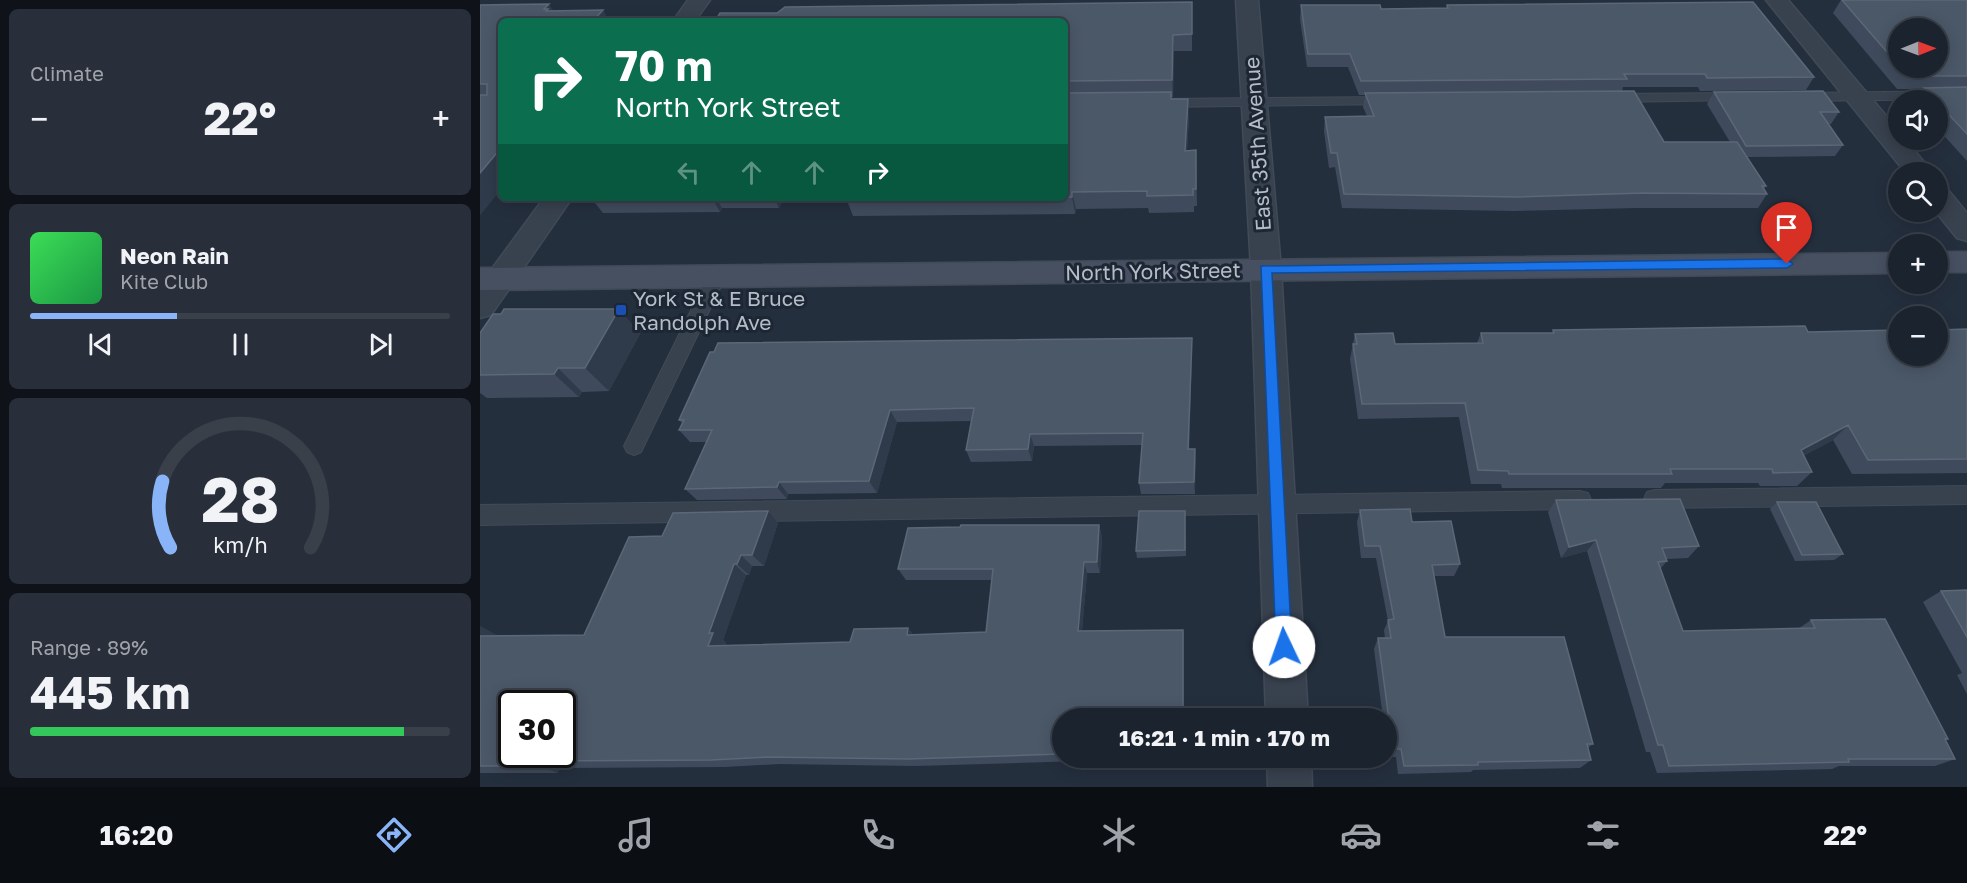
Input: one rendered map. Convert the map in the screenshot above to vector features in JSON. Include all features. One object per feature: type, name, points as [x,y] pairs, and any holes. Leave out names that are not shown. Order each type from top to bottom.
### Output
[{"type":"main road","name":"North York Street","points":[[490,279],[1888,262]]},
{"type":"main road","points":[[1948,262],[1967,262]]},
{"type":"street","points":[[686,18],[699,0]]},
{"type":"street","name":"East 35th Avenue","points":[[1247,0],[1266,269],[1287,708]]},
{"type":"street","points":[[1777,0],[1911,162]]},
{"type":"street","points":[[480,306],[490,279],[555,201]]},
{"type":"street","points":[[1948,208],[1967,231]]},
{"type":"street","points":[[1289,768],[1290,787]]},
{"type":"lane","points":[[1786,97],[1967,95]]},
{"type":"lane","points":[[1596,99],[1750,97]]},
{"type":"lane","points":[[1148,103],[1407,100]]},
{"type":"lane","points":[[634,446],[717,276]]},
{"type":"lane","points":[[1634,500],[1967,495]]},
{"type":"lane","points":[[480,515],[1599,500]]},
{"type":"building","points":[[1842,0],[1967,0],[1967,76],[1948,76],[1948,18],[1888,18],[1888,53]]},
{"type":"building","points":[[1192,2],[1192,34],[1173,35],[1172,80],[1068,81],[1068,18],[717,18],[720,13],[777,13],[785,7]]},
{"type":"building","points":[[1753,2],[1814,77],[1707,78],[1705,74],[1624,74],[1627,79],[1361,81],[1350,54],[1308,54],[1301,5],[1380,5],[1381,9],[1448,8],[1447,5]]},
{"type":"building","points":[[549,4],[544,9],[548,9],[546,11],[603,10],[596,18],[498,18],[498,152],[480,173],[480,95],[487,95],[487,84],[480,84],[480,5]]},
{"type":"building","points":[[1967,87],[1967,134],[1948,114],[1948,90],[1926,90],[1924,88]]},
{"type":"building","points":[[1634,91],[1664,142],[1737,142],[1766,186],[1762,186],[1767,194],[1643,193],[1518,197],[1344,194],[1337,153],[1331,153],[1325,117],[1374,116],[1365,93]]},
{"type":"building","points":[[1823,91],[1839,112],[1820,112],[1843,145],[1746,146],[1714,92]]},
{"type":"building","points":[[1171,92],[1171,99],[1188,99],[1185,151],[1196,150],[1196,189],[1193,189],[1193,195],[1147,196],[1147,191],[1072,192],[1072,197],[1068,197],[1068,93]]},
{"type":"building","points":[[504,309],[619,309],[585,368],[558,368],[554,374],[480,375],[480,333],[493,314],[501,314]]},
{"type":"building","points":[[1805,326],[1808,332],[1888,330],[1888,366],[1948,366],[1948,330],[1967,329],[1967,459],[1868,460],[1848,425],[1801,450],[1812,472],[1773,473],[1772,469],[1670,469],[1672,474],[1509,474],[1508,471],[1478,470],[1465,403],[1362,404],[1353,344],[1357,344],[1355,334],[1393,333],[1395,344],[1483,343],[1481,333],[1554,333],[1553,330]]},
{"type":"building","points":[[1192,338],[1188,449],[1195,449],[1194,482],[1139,483],[1143,433],[1030,434],[1028,449],[966,450],[974,408],[890,410],[869,481],[779,482],[777,487],[685,489],[712,430],[679,430],[684,420],[679,420],[710,352],[714,352],[718,343]]},
{"type":"building","points":[[1680,499],[1699,546],[1662,548],[1667,561],[1658,562],[1683,631],[1815,628],[1811,620],[1885,619],[1948,739],[1945,739],[1955,759],[1848,759],[1849,762],[1669,766],[1663,745],[1658,745],[1596,540],[1569,547],[1556,500]]},
{"type":"building","points":[[1777,502],[1816,502],[1843,554],[1802,555]]},
{"type":"building","points":[[1410,509],[1412,522],[1451,521],[1460,564],[1432,565],[1445,637],[1564,637],[1593,744],[1587,744],[1591,760],[1404,766],[1401,749],[1397,749],[1397,708],[1387,708],[1378,638],[1391,638],[1388,620],[1394,619],[1380,546],[1365,546],[1360,510]]},
{"type":"building","points":[[768,511],[752,555],[741,555],[737,564],[734,564],[709,633],[713,633],[708,646],[850,642],[854,629],[908,628],[907,635],[986,632],[993,569],[898,569],[908,528],[960,527],[961,525],[1099,525],[1097,562],[1084,562],[1078,631],[1183,630],[1183,708],[1052,708],[1052,754],[908,759],[767,757],[711,760],[576,761],[576,690],[498,690],[498,766],[480,766],[480,636],[584,635],[629,537],[662,536],[673,513]]},
{"type":"building","points":[[1139,511],[1185,511],[1185,550],[1136,551]]},
{"type":"building","points":[[1967,590],[1967,637],[1941,591]]},
{"type":"place","name":"York St & E Bruce Randolph Ave","points":[[621,310]]},
{"type":"route","points":[[1284,647],[1266,269],[1787,264]]}]
